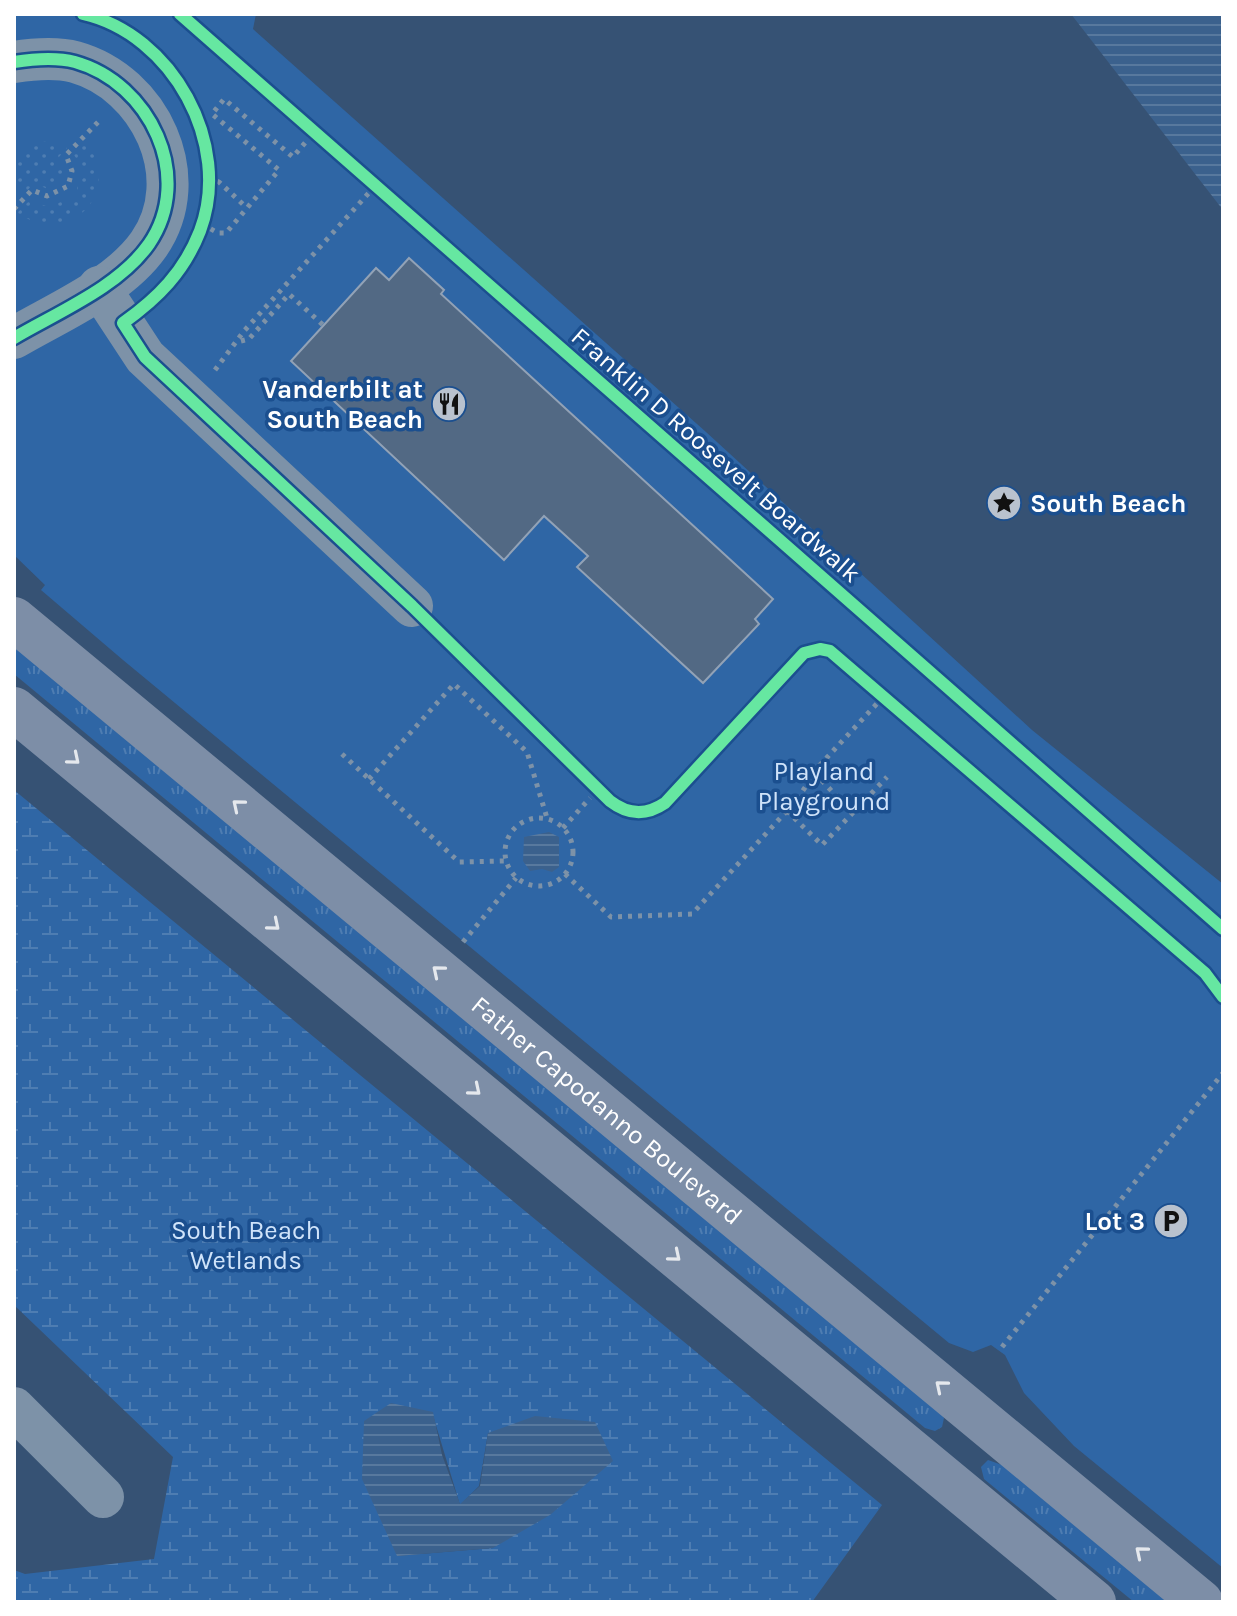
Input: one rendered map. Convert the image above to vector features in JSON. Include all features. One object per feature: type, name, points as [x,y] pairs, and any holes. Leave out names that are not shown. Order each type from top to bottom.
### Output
[{"type":"main road","name":"Father Capodanno Boulevard","points":[[14,619],[1201,1602]]},
{"type":"main road","points":[[14,709],[1094,1602]]},
{"type":"street","points":[[14,62],[38,59],[75,62],[103,75],[138,102],[153,124],[165,154],[168,183],[164,212],[151,241],[132,266],[14,338]]},
{"type":"street","points":[[99,287],[145,357],[412,606]]},
{"type":"street","points":[[14,1408],[103,1497]]},
{"type":"path","points":[[196,238],[203,218],[218,233],[226,233],[279,170],[212,114],[224,99],[293,157],[320,136],[303,121]]},
{"type":"path","points":[[14,209],[32,190],[47,196],[68,186],[72,171],[66,155],[103,117]]},
{"type":"path","points":[[206,159],[208,183],[219,182],[247,208]]},
{"type":"path","points":[[323,325],[289,294],[249,339],[240,341],[244,331],[371,181],[388,196]]},
{"type":"path","points":[[369,779],[454,684],[527,752],[547,818]]},
{"type":"path","points":[[565,874],[611,917],[692,914],[787,811],[880,692],[896,707]]},
{"type":"path","points":[[342,754],[459,862],[505,861]]},
{"type":"path","points":[[815,773],[852,813]]},
{"type":"path","points":[[787,811],[822,845],[887,777]]},
{"type":"path","points":[[586,779],[604,795]]},
{"type":"path","points":[[563,828],[590,798]]},
{"type":"path","points":[[547,818],[563,828],[571,842],[573,854],[565,874],[557,881],[537,886],[516,878],[505,861],[507,837],[524,821],[547,818]]},
{"type":"path","points":[[459,946],[516,878]]},
{"type":"path","points":[[1002,1347],[1223,1073]]},
{"type":"green space","name":"Playland Playground","points":[[14,14],[256,14],[253,29],[706,432],[1032,730],[1223,884],[1223,1568],[1074,1446],[1024,1393],[1005,1355],[991,1345],[973,1352],[949,1343],[41,590],[45,585],[14,555]]},
{"type":"green space","points":[[48,141],[67,148],[58,158],[65,169],[64,181],[50,190],[34,183],[24,194],[17,177],[19,160],[30,148]]},
{"type":"green space","points":[[86,142],[96,161],[99,180],[95,196],[86,210],[72,219],[55,224],[37,222],[17,213],[30,200],[49,206],[66,199],[69,202],[77,192],[78,180],[83,179],[82,167],[74,155]]},
{"type":"green space","points":[[14,646],[940,1412],[944,1418],[942,1427],[935,1431],[925,1428],[14,674]]},
{"type":"green space","name":"South Beach Wetlands","points":[[14,790],[882,1505],[812,1602],[14,1602],[14,1570],[25,1574],[154,1559],[173,1457],[14,1305]],"holes":[[[432,1412],[460,1505],[479,1486],[488,1433],[493,1548],[397,1556]]]},
{"type":"green space","points":[[988,1460],[1002,1465],[1168,1602],[1134,1602],[984,1479],[981,1467]]},
{"type":"shaded area","points":[[1071,14],[1223,14],[1223,210]]},
{"type":"shaded area","points":[[549,832],[559,837],[559,867],[552,872],[542,869],[530,871],[523,861],[524,837]]},
{"type":"shaded area","points":[[391,1403],[433,1412],[442,1455],[460,1504],[480,1486],[488,1433],[535,1416],[595,1422],[613,1461],[550,1515],[493,1548],[397,1556],[362,1479],[364,1421]]},
{"type":"building","name":"Vanderbilt at South Beach","points":[[409,258],[444,290],[441,294],[773,599],[755,619],[759,624],[703,683],[577,567],[588,556],[544,516],[504,560],[291,361],[376,268],[389,280]]},
{"type":"cycle path","points":[[83,14],[115,25],[143,44],[168,69],[187,97],[201,129],[208,163],[208,198],[194,246],[169,283],[123,323],[145,357],[412,606],[610,801],[637,812],[665,803],[804,653],[820,649],[830,651],[1205,973],[1223,997]]},
{"type":"cycle path","name":"Franklin D Roosevelt Boardwalk","points":[[180,14],[1223,929]]},
{"type":"cycle path","points":[[14,62],[44,59],[75,62],[102,73],[125,90],[144,111],[157,136],[166,163],[167,190],[162,218],[149,244],[136,259],[105,286],[14,338]]},
{"type":"place","name":"Vanderbilt at South Beach","points":[[449,404]]},
{"type":"place","name":"South Beach","points":[[1004,503]]},
{"type":"place","name":"Lot 3","points":[[1171,1221]]}]
